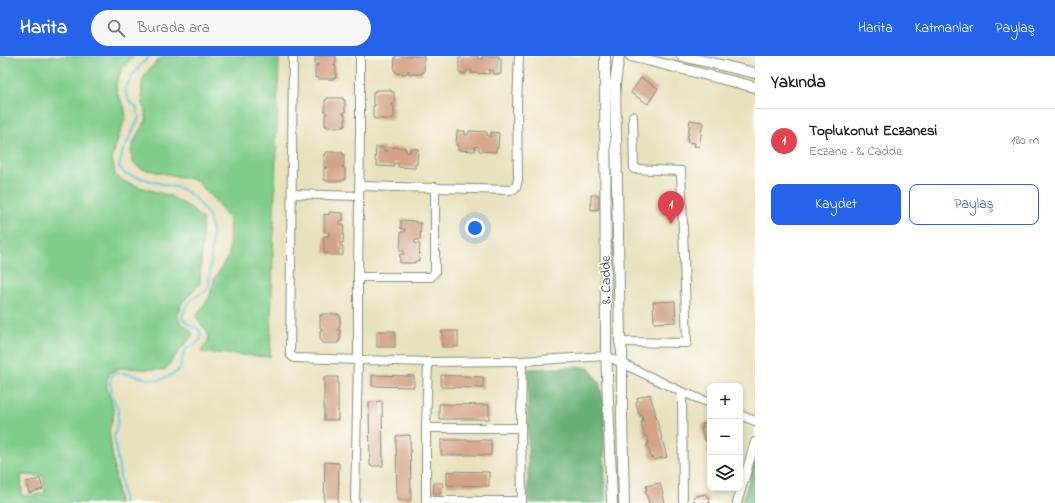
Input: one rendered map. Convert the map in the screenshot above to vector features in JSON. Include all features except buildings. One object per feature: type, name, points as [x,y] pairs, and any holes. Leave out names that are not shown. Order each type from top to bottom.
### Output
[{"type":"street","points":[[293,56],[290,354],[294,358],[428,362],[522,361],[607,356],[682,392],[707,402]]},
{"type":"street","points":[[355,503],[358,360],[360,56]]},
{"type":"street","points":[[359,186],[512,190],[516,186],[518,179],[517,105],[519,56]]},
{"type":"street","name":"8. Cadde","points":[[608,56],[607,356],[612,503]]},
{"type":"street","name":"8. Cadde","points":[[619,56],[615,83],[620,342],[622,352],[624,503]]},
{"type":"street","points":[[631,56],[755,87]]},
{"type":"street","points":[[682,56],[755,73]]},
{"type":"street","points":[[620,342],[687,343],[681,171],[634,169],[633,116]]},
{"type":"street","points":[[358,277],[431,276],[435,272],[435,187]]},
{"type":"street","points":[[292,194],[359,196]]},
{"type":"street","points":[[428,362],[426,502],[522,502],[520,428],[522,361]]},
{"type":"street","points":[[682,392],[683,503]]},
{"type":"street","points":[[743,416],[755,421]]},
{"type":"street","points":[[426,428],[520,428]]},
{"type":"street","points":[[737,503],[755,442]]},
{"type":"green space","points":[[0,56],[133,56],[122,69],[116,83],[117,93],[124,106],[126,116],[112,157],[115,175],[125,182],[170,196],[191,208],[203,220],[200,283],[181,304],[178,317],[180,322],[193,334],[165,370],[120,368],[110,373],[107,379],[107,388],[114,414],[109,430],[119,503],[0,503]],"holes":[[[21,475],[43,476],[45,493],[29,496],[22,495]]]},
{"type":"green space","points":[[163,56],[279,56],[270,357],[201,352],[208,341],[208,333],[196,316],[209,298],[215,278],[229,255],[230,221],[218,204],[196,180],[142,169],[132,162],[131,150],[138,133],[147,119],[142,95],[142,83],[149,70]]},
{"type":"green space","points":[[589,368],[599,382],[604,404],[605,503],[528,503],[528,369]]},
{"type":"green space","points":[[755,460],[755,503],[742,503]]},
{"type":"waterway","points":[[124,503],[114,436],[118,420],[118,409],[113,398],[110,383],[112,375],[126,373],[147,379],[160,380],[175,373],[180,368],[184,352],[187,348],[194,345],[201,339],[201,334],[198,329],[187,323],[182,318],[190,301],[208,288],[213,234],[209,216],[195,198],[182,189],[125,174],[119,167],[122,153],[139,118],[137,108],[129,101],[125,90],[130,79],[150,56]]},
{"type":"place","name":"Toplukonut Eczanesi","points":[[671,224]]}]
